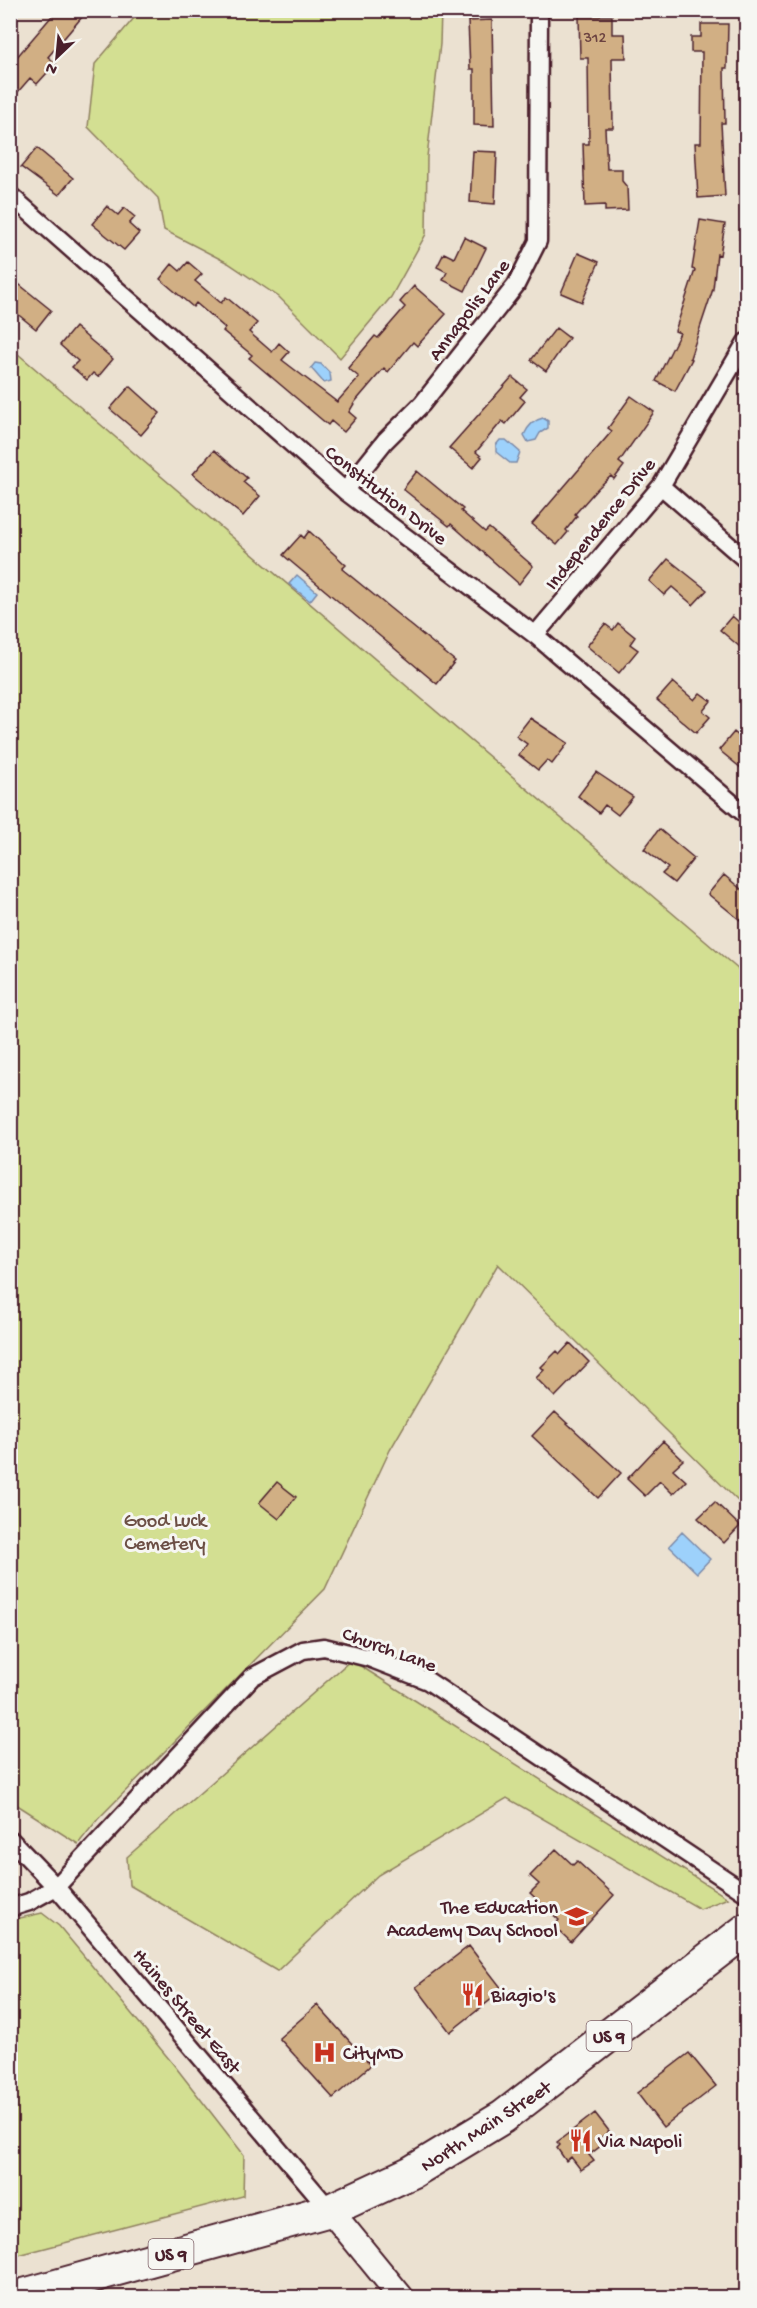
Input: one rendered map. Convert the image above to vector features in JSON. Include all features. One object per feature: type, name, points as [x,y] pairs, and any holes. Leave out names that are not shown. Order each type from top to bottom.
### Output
[{"type":"highway","name":"North Main Street","points":[[13,2298],[330,2210],[412,2172],[503,2117],[747,1930]]},
{"type":"street","name":"Annapolis Lane","points":[[345,491],[385,441],[422,404],[516,285],[538,241],[539,10]]},
{"type":"street","name":"Constitution Drive","points":[[10,195],[345,491],[534,635],[747,814]]},
{"type":"street","name":"Independence Drive","points":[[534,635],[661,486],[747,342]]},
{"type":"street","points":[[661,486],[747,560]]},
{"type":"street","name":"Church Lane","points":[[10,1908],[29,1902],[56,1887],[252,1677],[303,1650],[324,1647],[369,1658],[428,1681],[747,1893]]},
{"type":"street","name":"Haines Street East","points":[[10,1839],[56,1887],[330,2210]]},
{"type":"street","points":[[330,2210],[402,2298]]},
{"type":"green space","points":[[140,11],[441,11],[440,44],[427,157],[426,234],[391,297],[340,358],[279,297],[228,263],[164,230],[158,198],[88,127],[95,64]]},
{"type":"green space","name":"Good Luck Cemetery","points":[[11,348],[746,976],[746,1509],[498,1264],[390,1450],[325,1589],[98,1819],[78,1844],[11,1801]]},
{"type":"green space","points":[[351,1660],[728,1898],[700,1909],[507,1798],[378,1875],[277,1971],[129,1885],[127,1857]]},
{"type":"green space","points":[[42,1913],[59,1926],[174,2065],[244,2155],[243,2196],[11,2257],[11,1920]]},
{"type":"water","points":[[315,363],[321,364],[330,373],[331,381],[324,383],[311,368]]},
{"type":"water","points":[[543,418],[548,421],[548,428],[540,433],[536,440],[528,442],[524,435],[527,429],[534,422]]},
{"type":"water","points":[[500,440],[506,440],[520,452],[516,463],[510,463],[496,452],[496,445]]},
{"type":"water","points":[[297,575],[317,592],[310,601],[289,584]]},
{"type":"water","points":[[682,1532],[710,1559],[697,1573],[669,1546]]},
{"type":"building","points":[[57,10],[88,10],[48,57],[56,63],[37,84],[30,78],[10,101],[10,65]]},
{"type":"building","points":[[579,16],[612,16],[612,34],[625,34],[626,58],[612,58],[613,128],[605,128],[607,169],[622,169],[622,181],[627,187],[628,210],[605,211],[605,205],[585,206],[583,144],[589,144],[588,58],[580,58]]},
{"type":"building","points":[[492,20],[494,126],[474,125],[474,69],[470,69],[468,21]]},
{"type":"building","points":[[701,24],[728,24],[727,68],[724,68],[725,123],[721,123],[725,196],[698,198],[695,143],[701,143],[702,52],[691,52],[691,37],[701,37]]},
{"type":"building","points":[[37,148],[73,178],[59,195],[21,167]]},
{"type":"building","points":[[473,151],[497,152],[495,204],[470,202]]},
{"type":"building","points":[[107,206],[118,215],[124,208],[135,217],[129,224],[139,233],[124,250],[92,224]]},
{"type":"building","points":[[700,220],[725,224],[720,255],[717,254],[713,289],[690,358],[692,359],[675,391],[656,381],[680,333],[675,331],[695,270],[692,269]]},
{"type":"building","points":[[464,237],[486,248],[465,291],[443,280],[447,272],[437,267],[444,253],[454,258]]},
{"type":"building","points":[[578,253],[599,262],[582,302],[561,293]]},
{"type":"building","points":[[188,262],[202,274],[195,281],[221,303],[226,297],[257,323],[249,332],[272,352],[279,343],[289,352],[282,360],[337,402],[359,377],[348,368],[375,336],[378,338],[405,307],[400,302],[414,286],[446,314],[417,346],[413,342],[388,372],[384,368],[355,402],[349,412],[356,418],[344,432],[331,421],[328,425],[249,358],[252,355],[223,331],[225,328],[196,303],[193,307],[160,279],[172,264],[180,271]]},
{"type":"building","points":[[10,277],[51,310],[36,329],[10,308]]},
{"type":"building","points":[[75,327],[113,359],[98,377],[93,373],[87,380],[72,367],[78,361],[60,345]]},
{"type":"building","points":[[556,328],[569,338],[546,371],[531,360]]},
{"type":"building","points":[[512,377],[527,389],[520,397],[525,401],[506,424],[502,421],[476,452],[482,457],[473,468],[449,448]]},
{"type":"building","points":[[130,386],[160,413],[141,435],[110,409]]},
{"type":"building","points":[[631,396],[654,412],[619,462],[624,466],[614,479],[611,476],[598,488],[575,514],[577,516],[566,530],[568,532],[557,545],[532,524],[612,431],[608,428]]},
{"type":"building","points":[[214,450],[247,478],[243,482],[260,496],[243,516],[193,474]]},
{"type":"building","points":[[417,471],[463,509],[461,511],[485,532],[489,528],[533,566],[519,584],[451,524],[449,526],[403,489]]},
{"type":"building","points":[[309,531],[346,565],[342,569],[455,661],[437,684],[283,555],[301,535],[304,538]]},
{"type":"building","points":[[668,559],[707,590],[693,605],[672,587],[664,595],[649,581]]},
{"type":"building","points":[[732,616],[747,629],[747,653],[720,630]]},
{"type":"building","points":[[618,623],[635,637],[630,644],[638,650],[619,673],[587,646],[605,624],[613,630]]},
{"type":"building","points":[[673,682],[694,700],[700,693],[711,701],[703,711],[710,717],[696,733],[657,700]]},
{"type":"building","points":[[530,718],[568,743],[552,764],[547,760],[538,770],[519,755],[527,744],[516,736]]},
{"type":"building","points":[[734,732],[747,743],[747,773],[719,750]]},
{"type":"building","points":[[596,772],[633,797],[618,815],[605,805],[599,813],[578,796]]},
{"type":"building","points":[[659,829],[694,858],[674,883],[662,874],[668,868],[644,849]]},
{"type":"building","points":[[724,875],[747,894],[747,912],[740,920],[708,894]]},
{"type":"building","points":[[570,1343],[589,1362],[555,1397],[536,1378],[544,1370],[541,1367],[557,1351],[560,1354]]},
{"type":"building","points":[[555,1412],[621,1473],[598,1498],[532,1436]]},
{"type":"building","points":[[663,1441],[683,1460],[673,1469],[686,1481],[673,1494],[660,1481],[645,1496],[627,1479]]},
{"type":"building","points":[[277,1482],[296,1497],[279,1519],[259,1503]]},
{"type":"building","points":[[715,1502],[740,1526],[724,1543],[698,1518]]},
{"type":"building","points":[[556,1849],[573,1865],[577,1861],[614,1895],[571,1942],[554,1926],[559,1920],[530,1893],[539,1884],[530,1876]]},
{"type":"building","points":[[469,1946],[503,1990],[450,2032],[416,1987]]},
{"type":"building","name":"CityMD","points":[[317,2005],[371,2065],[333,2098],[279,2038]]},
{"type":"building","points":[[689,2053],[716,2086],[663,2127],[637,2093]]},
{"type":"building","points":[[595,2113],[609,2131],[598,2140],[602,2145],[589,2155],[594,2161],[581,2170],[571,2157],[566,2161],[557,2148],[560,2145],[557,2142]]},
{"type":"place","name":"The Education Academy Day School","points":[[576,1917]]},
{"type":"place","name":"Biagio's","points":[[473,1994]]},
{"type":"place","name":"CityMD","points":[[325,2052]]},
{"type":"place","name":"Via Napoli","points":[[580,2140]]}]
